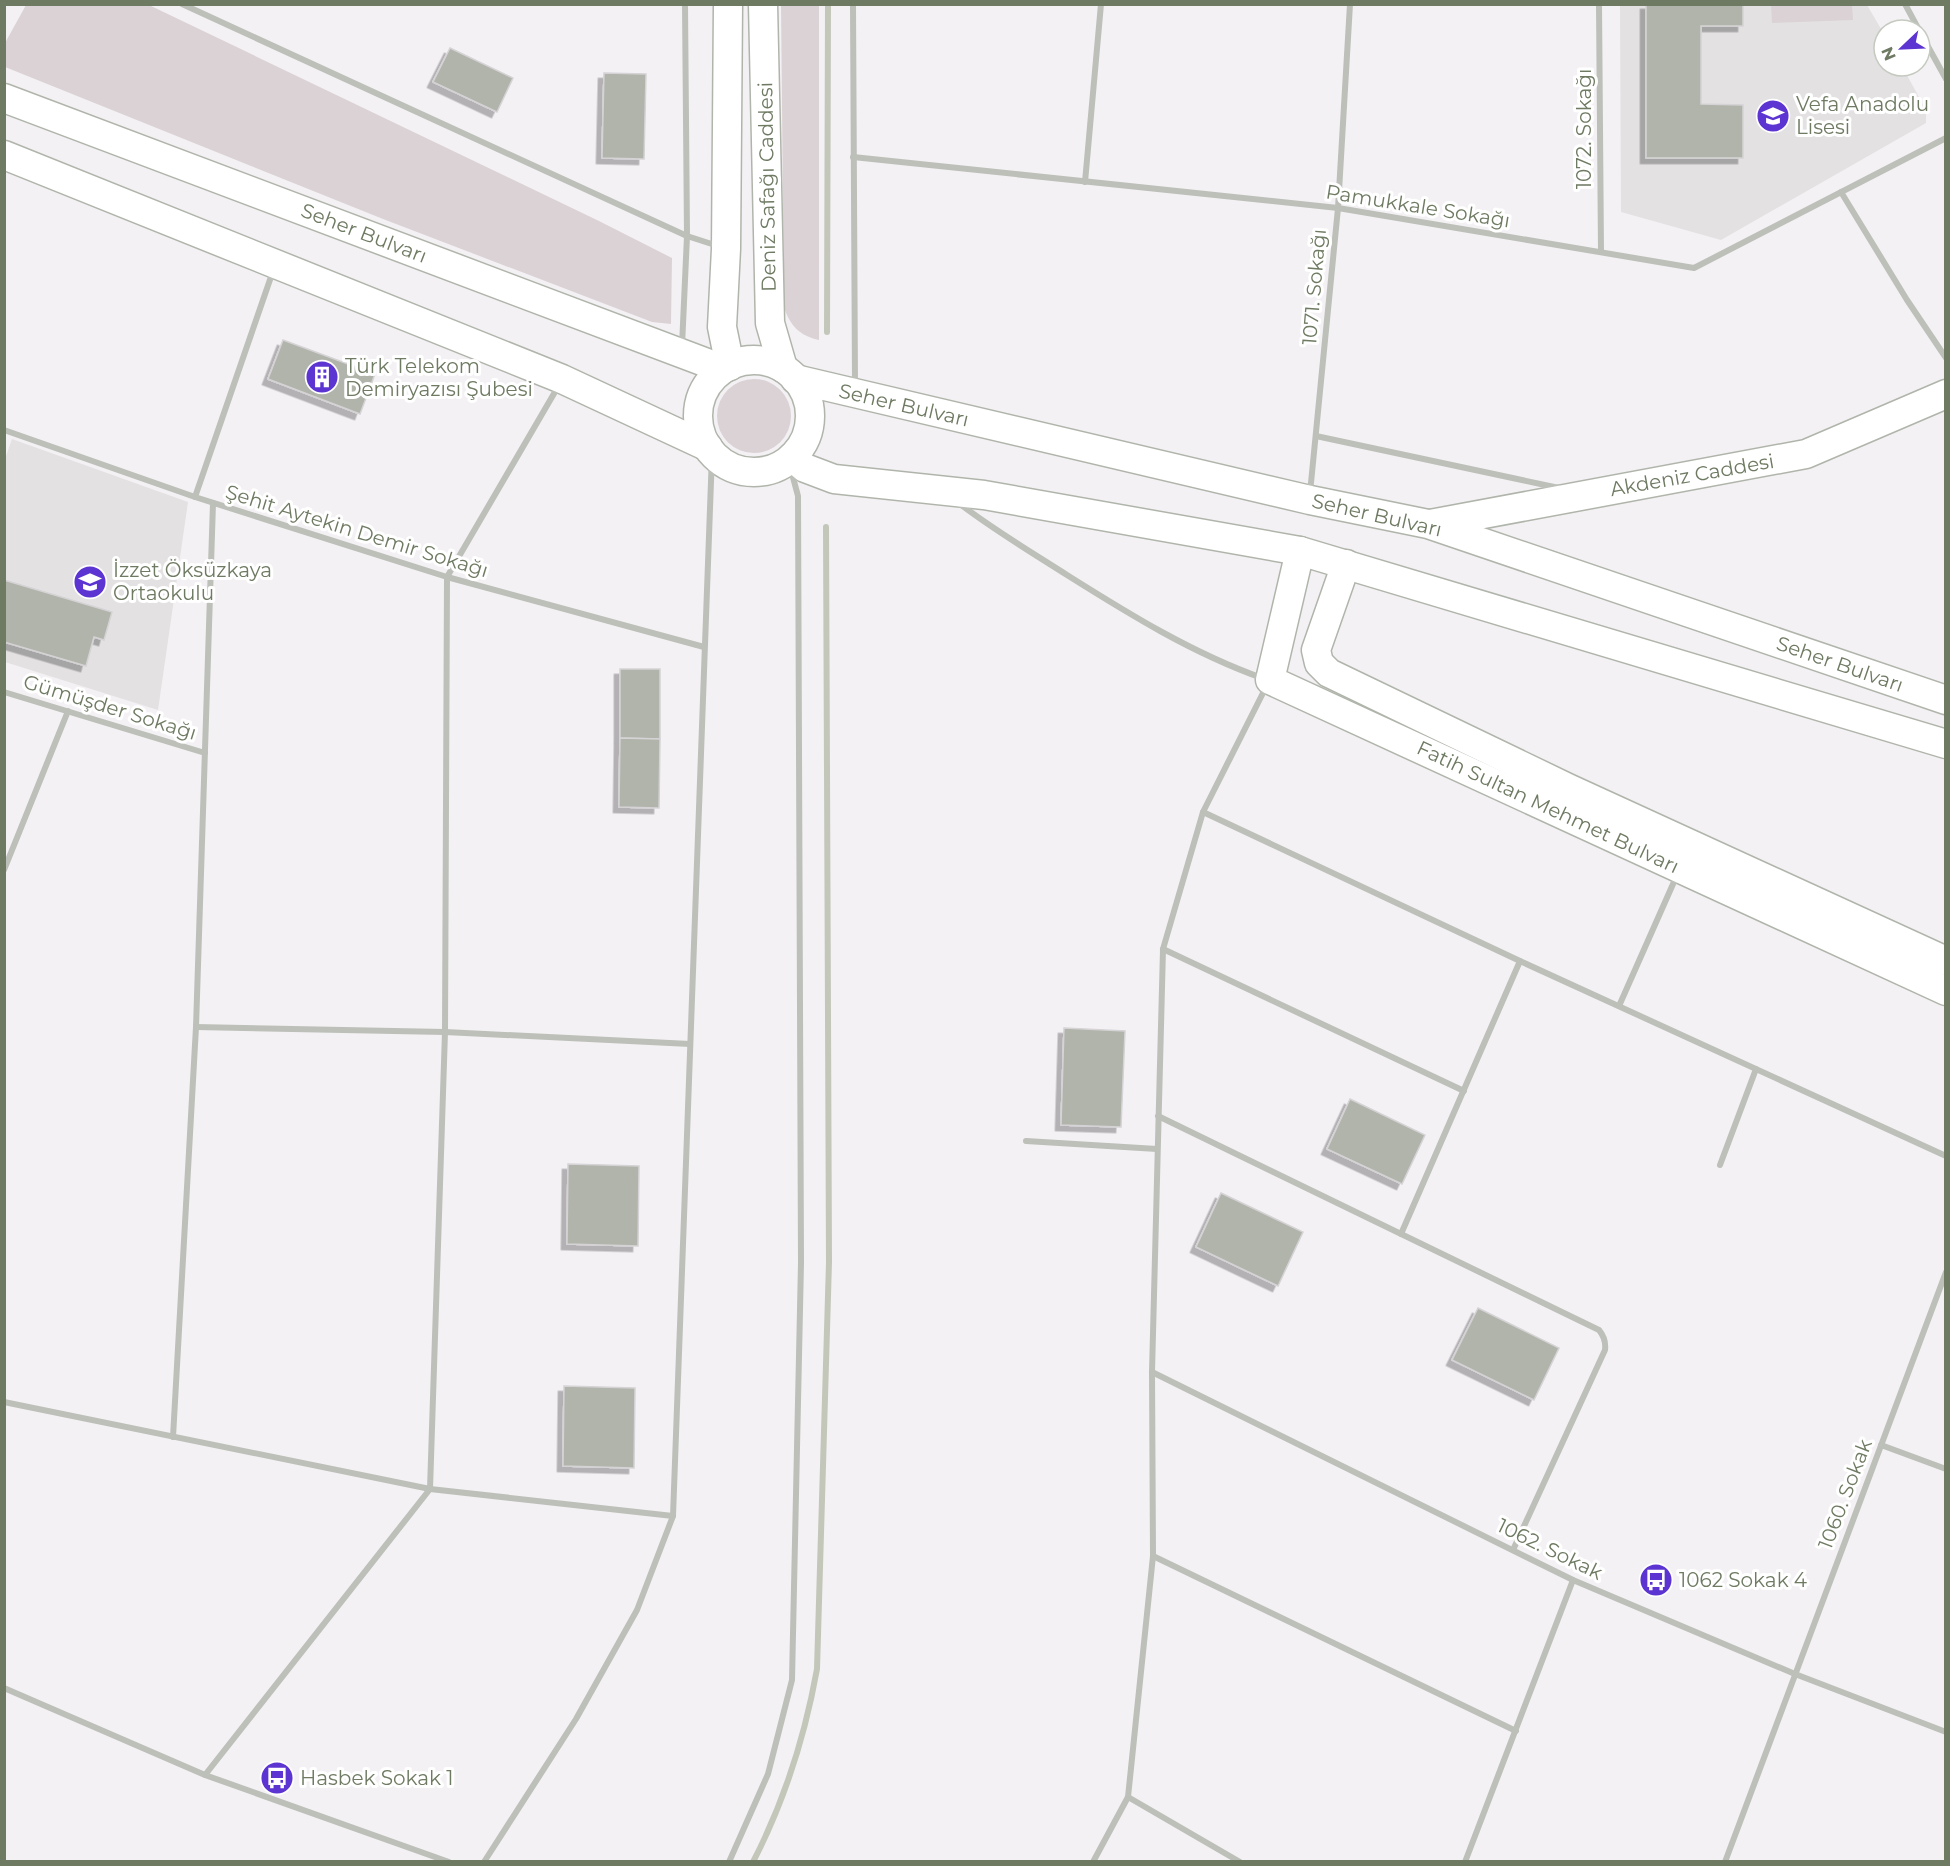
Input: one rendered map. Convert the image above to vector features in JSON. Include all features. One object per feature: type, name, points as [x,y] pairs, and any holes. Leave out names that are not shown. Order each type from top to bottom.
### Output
[{"type":"main road","name":"Deniz Safağı Caddesi","points":[[726,368],[722,327],[726,249],[728,4]]},
{"type":"main road","name":"Deniz Safağı Caddesi","points":[[763,4],[770,323],[789,373]]},
{"type":"main road","name":"Seher Bulvarı","points":[[4,98],[726,368]]},
{"type":"main road","points":[[4,155],[562,379],[710,451]]},
{"type":"main road","points":[[753,360],[768,362],[789,373],[804,392],[809,407],[809,423],[805,439],[790,459],[770,470],[739,471],[724,464],[703,441],[698,425],[698,409],[702,394],[710,380],[726,368],[753,360]]},
{"type":"main road","name":"Seher Bulvarı","points":[[789,373],[855,394],[1310,500],[1428,524],[1946,700]]},
{"type":"main road","name":"Akdeniz Caddesi","points":[[1428,524],[1806,454],[1946,394]]},
{"type":"main road","points":[[790,459],[805,468],[834,479],[984,495],[1300,551],[1946,744]]},
{"type":"main road","points":[[1270,680],[1300,551]]},
{"type":"main road","name":"Fatih Sultan Mehmet Bulvarı","points":[[1346,564],[1316,650],[1319,663],[1329,673],[1590,798],[1946,962]]},
{"type":"main road","name":"Fatih Sultan Mehmet Bulvarı","points":[[1270,680],[1946,991]]},
{"type":"street","points":[[182,4],[687,236],[726,249]]},
{"type":"street","points":[[681,353],[687,236],[685,4]]},
{"type":"street","points":[[853,4],[855,394]]},
{"type":"street","points":[[1086,182],[1101,4]]},
{"type":"street","name":"1071. Sokağı","points":[[1310,500],[1338,208],[1350,4]]},
{"type":"street","name":"1072. Sokağı","points":[[1599,4],[1601,252]]},
{"type":"street","points":[[1905,4],[1912,18]]},
{"type":"street","points":[[1932,54],[1946,79]]},
{"type":"street","name":"Pamukkale Sokağı","points":[[853,158],[1338,208],[1694,268],[1946,138]]},
{"type":"street","points":[[1841,192],[1907,300],[1946,358]]},
{"type":"street","points":[[195,498],[275,264]]},
{"type":"street","points":[[205,1775],[430,1490],[445,1032],[447,578],[562,379]]},
{"type":"street","name":"Şehit Aytekin Demir Sokağı","points":[[4,430],[195,498],[447,578],[704,647]]},
{"type":"street","points":[[1316,436],[1588,494]]},
{"type":"street","points":[[484,1862],[576,1719],[637,1610],[673,1516],[710,451]]},
{"type":"street","points":[[729,1862],[768,1774],[792,1680],[801,1239],[798,496],[790,459]]},
{"type":"street","points":[[942,491],[982,521],[1119,607],[1207,656],[1270,680],[1203,812],[1163,949],[1152,1372],[1153,1556],[1128,1797],[1093,1862]]},
{"type":"street","points":[[172,1437],[196,1027],[213,503]]},
{"type":"street","name":"Gümüşder Sokağı","points":[[4,692],[205,753]]},
{"type":"street","points":[[4,870],[68,711]]},
{"type":"street","points":[[1203,812],[1520,961],[1946,1155]]},
{"type":"street","points":[[1619,1006],[1680,868]]},
{"type":"street","points":[[1163,949],[1464,1091]]},
{"type":"street","points":[[1401,1234],[1520,961]]},
{"type":"street","points":[[196,1027],[445,1032],[690,1044]]},
{"type":"street","points":[[1720,1165],[1756,1069]]},
{"type":"street","points":[[1158,1116],[1599,1330],[1605,1339],[1605,1350],[1513,1550]]},
{"type":"street","points":[[1026,1141],[1157,1149]]},
{"type":"street","name":"1060. Sokak","points":[[1725,1862],[1946,1272]]},
{"type":"street","name":"1062. Sokak","points":[[1152,1372],[1573,1580],[1794,1674],[1946,1732]]},
{"type":"street","points":[[4,1402],[430,1490],[673,1516]]},
{"type":"street","points":[[1881,1445],[1946,1469]]},
{"type":"street","points":[[1153,1556],[1516,1731]]},
{"type":"street","points":[[1465,1862],[1573,1580]]},
{"type":"street","points":[[4,1688],[205,1775],[449,1862]]},
{"type":"street","points":[[1128,1797],[1240,1862]]},
{"type":"shaded area","points":[[26,5],[149,5],[599,221],[672,258],[671,324],[652,322],[383,219],[5,67],[5,43]]},
{"type":"shaded area","points":[[781,5],[819,5],[819,340],[801,333],[789,320],[784,307]]},
{"type":"shaded area","name":"Vefa Anadolu Lisesi","points":[[1620,5],[1867,5],[1875,18],[1872,18],[1872,78],[1909,78],[1926,110],[1926,123],[1721,240],[1621,212]]},
{"type":"shaded area","points":[[1771,5],[1852,5],[1853,20],[1772,23]]},
{"type":"shaded area","points":[[754,379],[768,382],[780,390],[788,402],[791,416],[788,430],[780,442],[768,450],[754,453],[740,450],[728,442],[720,430],[717,416],[720,402],[728,390],[740,382]]},
{"type":"shaded area","name":"İzzet Öksüzkaya Ortaokulu","points":[[12,439],[188,502],[158,710],[5,662],[4,462]]},
{"type":"building","points":[[1646,4],[1743,4],[1743,26],[1701,26],[1701,104],[1743,105],[1743,158],[1646,158]]},
{"type":"building","points":[[450,48],[513,78],[497,112],[433,82]]},
{"type":"building","points":[[604,73],[646,74],[644,159],[602,158]]},
{"type":"building","name":"Türk Telekom Demiryazısı Şubesi","points":[[283,340],[375,374],[360,414],[268,379]]},
{"type":"building","points":[[4,580],[112,612],[104,640],[94,637],[86,666],[4,642]]},
{"type":"building","points":[[620,669],[660,669],[660,739],[620,738]]},
{"type":"building","points":[[620,738],[660,739],[659,808],[619,807]]},
{"type":"building","points":[[1064,1028],[1125,1031],[1121,1127],[1061,1125]]},
{"type":"building","points":[[1350,1099],[1425,1135],[1402,1184],[1327,1149]]},
{"type":"building","points":[[568,1164],[639,1166],[638,1246],[567,1244]]},
{"type":"building","points":[[1221,1193],[1303,1232],[1278,1286],[1196,1247]]},
{"type":"building","points":[[1478,1308],[1559,1348],[1534,1400],[1452,1360]]},
{"type":"building","points":[[564,1386],[635,1388],[634,1468],[563,1466]]},
{"type":"waterway","points":[[827,332],[828,4]]},
{"type":"waterway","points":[[753,1862],[775,1815],[800,1743],[817,1669],[829,1262],[826,527]]},
{"type":"place","name":"Vefa Anadolu Lisesi","points":[[1773,116]]},
{"type":"place","name":"Türk Telekom Demiryazısı Şubesi","points":[[322,377]]},
{"type":"place","name":"İzzet Öksüzkaya Ortaokulu","points":[[90,582]]},
{"type":"place","name":"1062 Sokak 4","points":[[1656,1580]]},
{"type":"place","name":"Hasbek Sokak 1","points":[[277,1778]]}]
